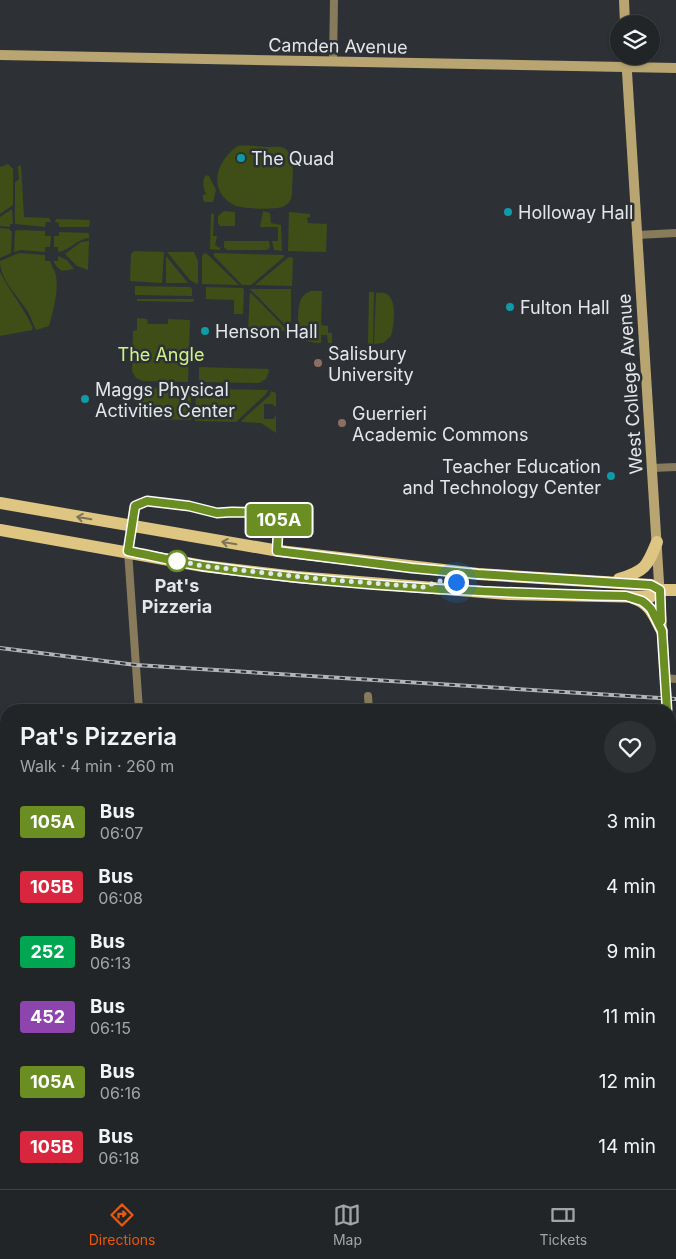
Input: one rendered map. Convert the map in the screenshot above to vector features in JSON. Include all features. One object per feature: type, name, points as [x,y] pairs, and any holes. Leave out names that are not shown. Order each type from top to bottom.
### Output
[{"type":"main road","points":[[0,503],[277,551],[412,568],[651,585],[660,590],[676,590]]},
{"type":"main road","points":[[0,530],[128,551],[203,566],[313,579],[508,594],[650,597],[660,590]]},
{"type":"main road","points":[[610,582],[635,574],[649,564],[657,542]]},
{"type":"main road","points":[[423,587],[440,581],[472,584],[477,581],[478,574]]},
{"type":"main road","points":[[626,596],[646,604],[651,609],[662,631]]},
{"type":"street","points":[[333,62],[334,0]]},
{"type":"street","points":[[624,0],[625,15]]},
{"type":"street","name":"Camden Avenue","points":[[0,55],[676,68]]},
{"type":"street","name":"West College Avenue","points":[[626,68],[666,704]]},
{"type":"street","points":[[636,235],[676,233]]},
{"type":"street","points":[[652,468],[676,467]]},
{"type":"street","points":[[132,526],[128,551],[139,704]]},
{"type":"street","points":[[664,678],[676,679]]},
{"type":"street","points":[[368,696],[369,704]]},
{"type":"green space","points":[[238,146],[280,147],[288,151],[291,156],[293,174],[292,195],[288,204],[269,209],[252,208],[234,205],[225,199],[217,184],[218,175],[225,159]]},
{"type":"green space","points":[[8,164],[13,169],[13,205],[0,214],[0,167]]},
{"type":"green space","points":[[21,165],[24,217],[49,218],[51,222],[46,222],[45,227],[15,224],[15,183],[19,179],[17,167]]},
{"type":"green space","points":[[206,175],[209,176],[216,190],[213,202],[205,202],[203,200],[203,195],[206,194],[203,183]]},
{"type":"green space","points":[[12,209],[13,224],[10,224],[10,227],[0,226],[0,217]]},
{"type":"green space","points":[[224,211],[235,212],[235,226],[220,226],[218,216]]},
{"type":"green space","points":[[263,211],[270,213],[271,223],[281,225],[282,251],[274,250],[272,241],[278,241],[278,227],[260,227]]},
{"type":"green space","points":[[289,212],[310,214],[310,217],[307,218],[308,223],[327,224],[326,252],[288,251]]},
{"type":"green space","points":[[212,213],[214,215],[213,236],[217,236],[215,245],[219,248],[222,246],[219,250],[210,249]]},
{"type":"green space","points":[[56,219],[90,220],[89,227],[59,227],[59,223],[55,222]]},
{"type":"green space","points":[[0,228],[12,231],[11,253],[0,258]]},
{"type":"green space","points":[[15,231],[45,231],[45,236],[51,236],[50,247],[45,247],[45,252],[21,250],[14,252]]},
{"type":"green space","points":[[59,232],[88,233],[89,238],[58,252],[58,247],[54,247],[54,236],[59,236]]},
{"type":"green space","points":[[89,241],[88,270],[77,266],[65,254],[81,242]]},
{"type":"green space","points":[[224,241],[269,241],[270,248],[267,250],[227,250],[224,247]]},
{"type":"green space","points":[[134,251],[164,252],[162,283],[130,281],[131,254]]},
{"type":"green space","points":[[167,252],[194,252],[198,261],[197,284],[190,280]]},
{"type":"green space","points":[[19,253],[45,255],[45,261],[50,261],[55,272],[57,285],[49,326],[36,330],[28,312],[3,275],[0,261]]},
{"type":"green space","points":[[204,253],[239,285],[202,284],[202,256]]},
{"type":"green space","points":[[214,253],[284,255],[284,257],[251,285],[242,285],[214,256]]},
{"type":"green space","points":[[58,256],[67,260],[74,269],[62,271],[57,267],[53,261],[58,261]]},
{"type":"green space","points":[[166,256],[188,283],[166,283]]},
{"type":"green space","points":[[289,257],[293,258],[292,286],[255,285]]},
{"type":"green space","points":[[0,272],[33,328],[32,330],[0,336]]},
{"type":"green space","points":[[135,286],[190,287],[192,289],[192,296],[135,295]]},
{"type":"green space","points":[[206,287],[243,288],[243,314],[234,314],[234,300],[206,299]]},
{"type":"green space","points":[[250,289],[291,289],[291,331]]},
{"type":"green space","points":[[311,291],[322,291],[321,325],[328,326],[328,333],[332,333],[332,343],[328,343],[327,335],[321,335],[321,343],[315,343],[305,340],[300,334],[298,318],[300,302]]},
{"type":"green space","points":[[250,292],[288,331],[248,330]]},
{"type":"green space","points":[[369,292],[374,292],[373,344],[368,344]]},
{"type":"green space","points":[[376,293],[385,293],[391,298],[394,314],[391,336],[383,343],[374,344]]},
{"type":"green space","points":[[137,299],[194,299],[193,302],[137,301]]},
{"type":"green space","name":"The Angle","points":[[137,318],[147,319],[148,324],[168,324],[168,319],[190,320],[188,382],[143,381],[136,378],[132,371],[133,331],[137,330]]},
{"type":"green space","points":[[199,367],[268,369],[269,371],[266,379],[259,383],[199,382]]},
{"type":"green space","points":[[156,388],[191,390],[191,420],[137,419],[135,417],[137,398],[142,391]]},
{"type":"green space","points":[[196,390],[268,390],[236,422],[195,421]]},
{"type":"green space","points":[[271,391],[276,393],[276,407],[272,404],[264,404],[264,419],[274,419],[276,414],[276,433],[261,423],[242,422],[270,395]]},
{"type":"railway","points":[[0,648],[136,665],[676,699]]},
{"type":"bus line","name":"105A","points":[[661,621],[660,590],[651,585],[412,568],[277,551],[279,513],[217,513],[189,506],[147,501],[135,506],[128,551],[203,566],[296,577],[508,594],[626,596],[642,601],[651,609],[662,631],[666,704]]},
{"type":"place","name":"The Quad","points":[[241,158]]},
{"type":"place","name":"Holloway Hall","points":[[508,212]]},
{"type":"place","name":"Fulton Hall","points":[[510,307]]},
{"type":"place","name":"Henson Hall","points":[[205,331]]},
{"type":"place","name":"Salisbury University","points":[[318,363]]},
{"type":"place","name":"Maggs Physical Activities Center","points":[[85,399]]},
{"type":"place","name":"Guerrieri Academic Commons","points":[[342,423]]},
{"type":"place","name":"Teacher Education and Technology Center","points":[[611,476]]},
{"type":"place","name":"Pat's Pizzeria","points":[[177,561]]},
{"type":"route","points":[[177,561],[175,560],[203,566],[353,582],[423,587],[440,581],[456,582]]}]
